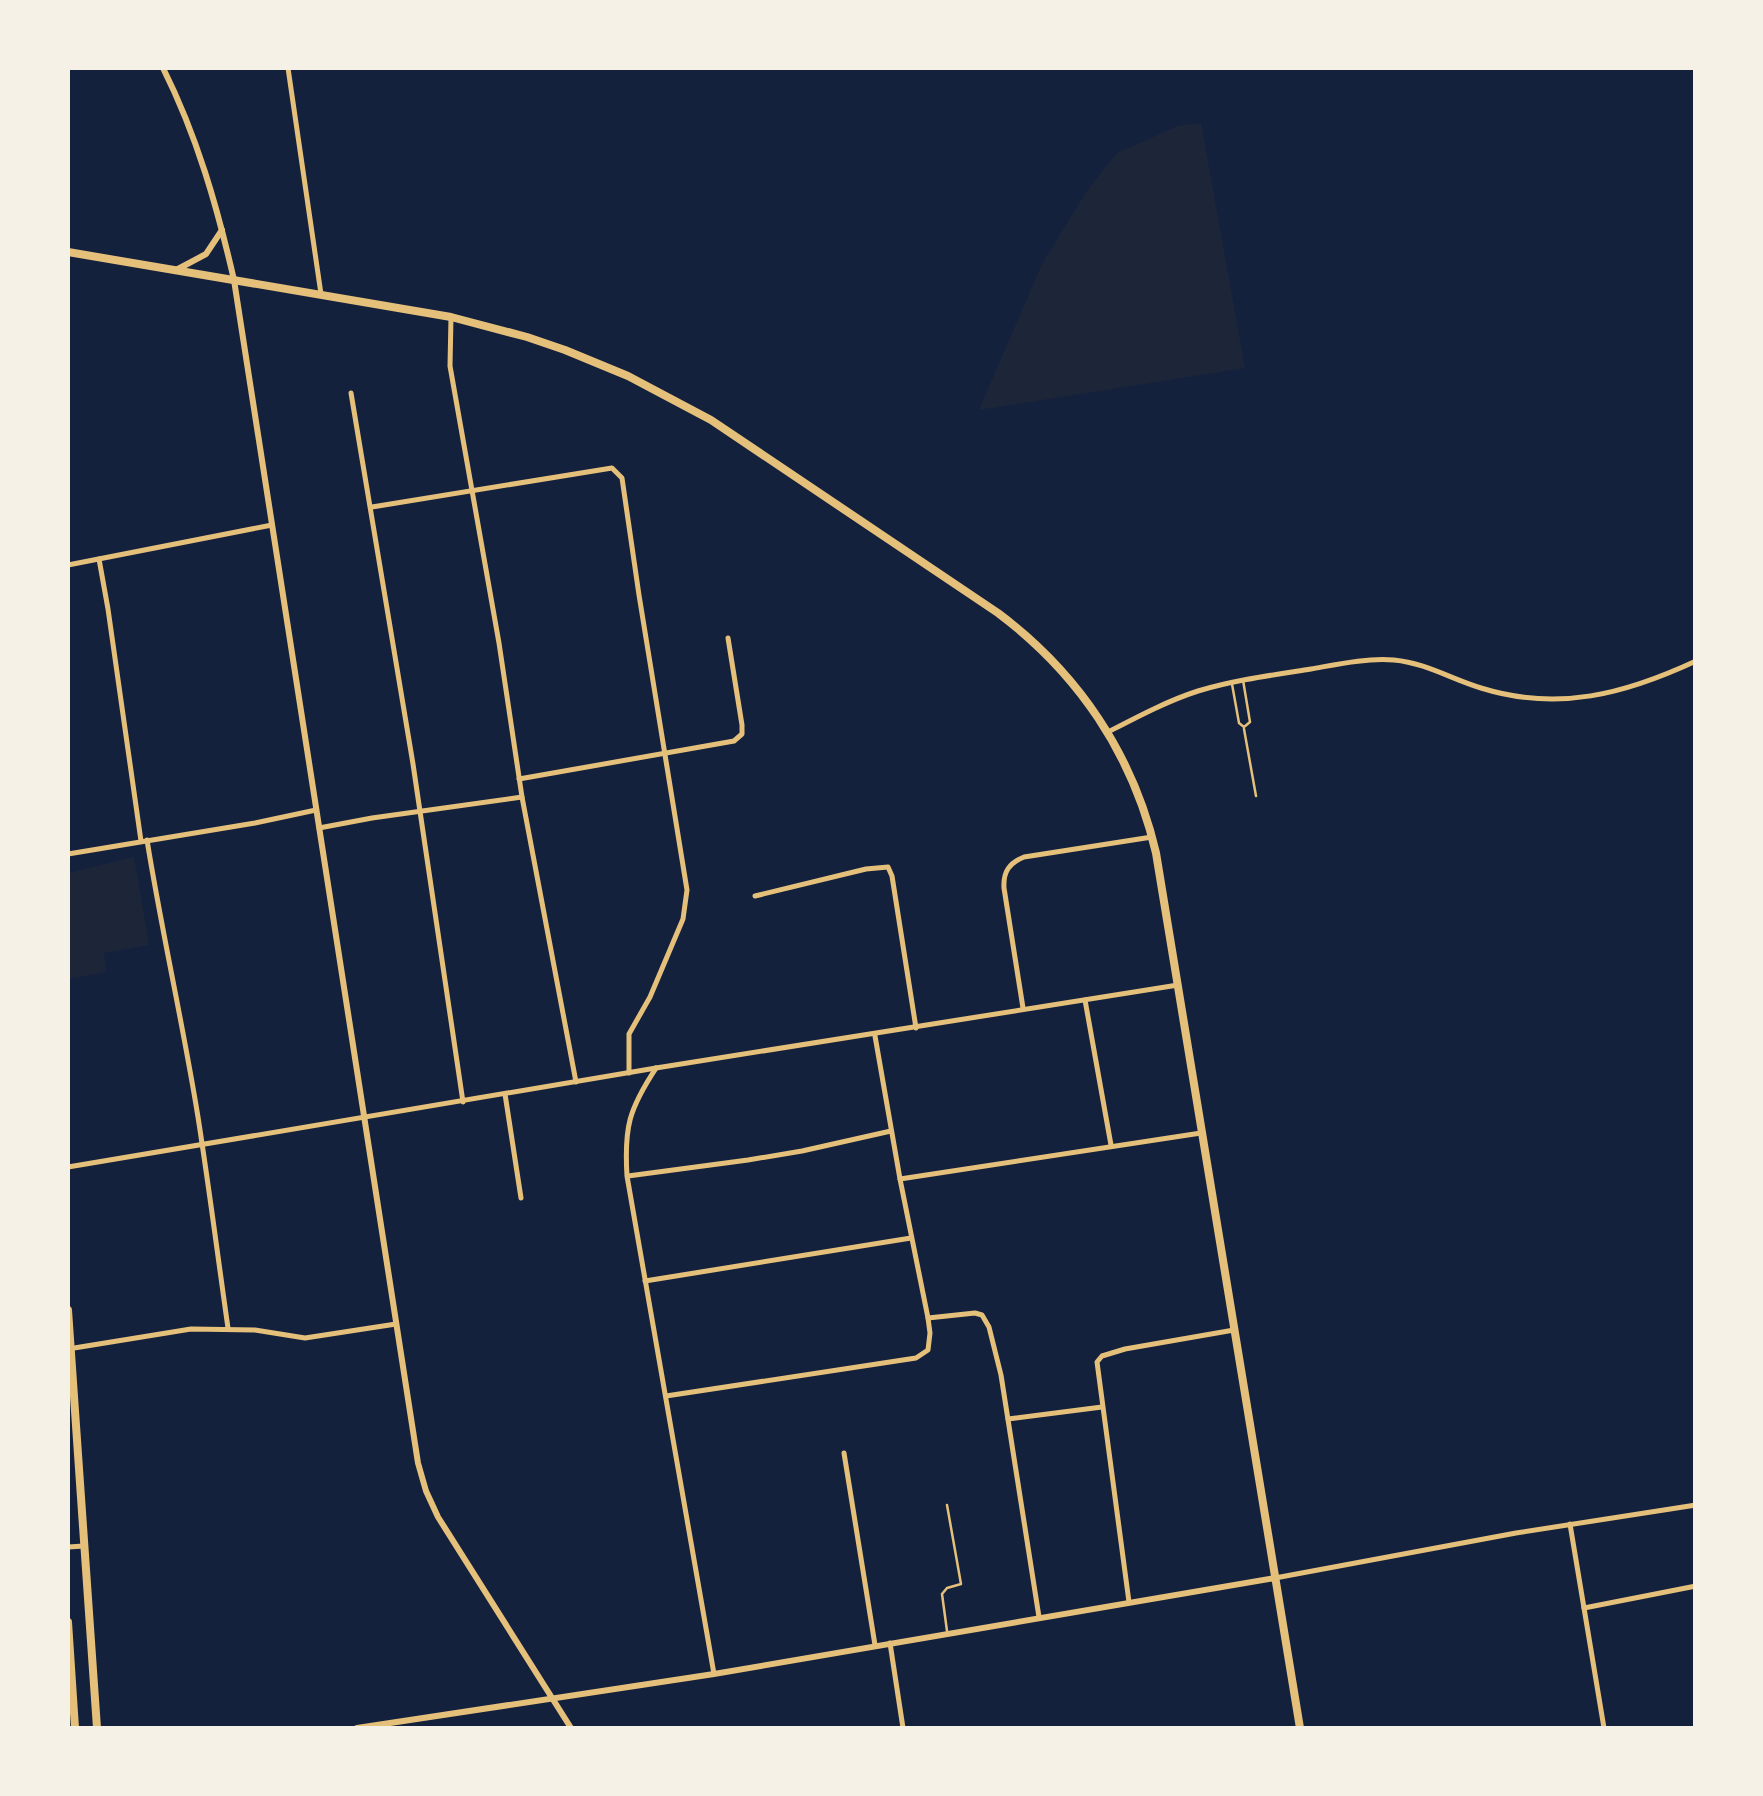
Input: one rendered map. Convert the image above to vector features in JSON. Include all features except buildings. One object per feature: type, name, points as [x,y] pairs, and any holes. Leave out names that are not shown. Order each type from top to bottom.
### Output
[{"type":"main road","points":[[163,68],[205,168],[234,280],[418,1463],[438,1517],[571,1728]]},
{"type":"main road","points":[[176,270],[206,254],[222,229]]},
{"type":"main road","points":[[68,252],[451,317],[527,338],[604,366],[679,402],[742,440],[1019,629],[1068,676],[1108,732],[1134,784],[1152,837],[1300,1728]]},
{"type":"main road","points":[[68,1310],[98,1728]]},
{"type":"main road","points":[[357,1728],[714,1674],[1275,1578]]},
{"type":"main road","points":[[68,1622],[76,1728]]},
{"type":"street","points":[[288,68],[321,294]]},
{"type":"street","points":[[451,317],[450,366],[522,797],[576,1082]]},
{"type":"street","points":[[351,394],[463,1102]]},
{"type":"street","points":[[372,508],[612,468],[622,478],[688,890],[683,919],[672,946],[628,1034],[629,1073]]},
{"type":"street","points":[[68,565],[272,525]]},
{"type":"street","points":[[99,560],[144,840],[202,1144],[228,1328]]},
{"type":"street","points":[[519,778],[734,741],[742,734],[728,638]]},
{"type":"street","points":[[1108,732],[1172,700],[1232,682],[1349,661],[1395,660],[1438,670],[1486,690],[1551,701],[1620,690],[1696,661]]},
{"type":"street","points":[[319,828],[522,797]]},
{"type":"street","points":[[68,854],[316,810]]},
{"type":"street","points":[[1024,1009],[1004,888],[1010,864],[1024,857],[1152,837]]},
{"type":"street","points":[[756,896],[888,867],[916,1028]]},
{"type":"street","points":[[68,1168],[656,1068],[1178,985]]},
{"type":"street","points":[[1085,1000],[1111,1146]]},
{"type":"street","points":[[666,1396],[916,1358],[930,1346],[875,1034]]},
{"type":"street","points":[[656,1068],[628,1121],[628,1176],[714,1674]]},
{"type":"street","points":[[505,1094],[521,1198]]},
{"type":"street","points":[[628,1176],[802,1151],[891,1131]]},
{"type":"street","points":[[900,1179],[1201,1133]]},
{"type":"street","points":[[645,1281],[912,1238]]},
{"type":"street","points":[[928,1318],[975,1313],[986,1319],[996,1351],[1039,1617]]},
{"type":"street","points":[[69,1349],[162,1333],[228,1328],[304,1338],[396,1324]]},
{"type":"street","points":[[1130,1602],[1098,1362],[1102,1356],[1124,1348],[1234,1330]]},
{"type":"street","points":[[1008,1419],[1102,1407]]},
{"type":"street","points":[[844,1453],[875,1646]]},
{"type":"street","points":[[1275,1578],[1696,1505]]},
{"type":"street","points":[[1570,1524],[1604,1728]]},
{"type":"street","points":[[68,1547],[84,1546]]},
{"type":"street","points":[[1584,1608],[1696,1586]]},
{"type":"street","points":[[890,1643],[903,1728]]},
{"type":"lane","points":[[1243,680],[1250,722],[1244,727]]},
{"type":"lane","points":[[1232,682],[1256,796]]},
{"type":"lane","points":[[947,1504],[962,1584],[947,1588],[942,1594],[947,1633]]},
{"type":"shaded area","points":[[1201,123],[1245,368],[979,410],[1042,264],[1086,192],[1117,153],[1178,126]]},
{"type":"shaded area","points":[[134,857],[149,945],[104,953],[106,972],[68,979],[68,873]]}]
